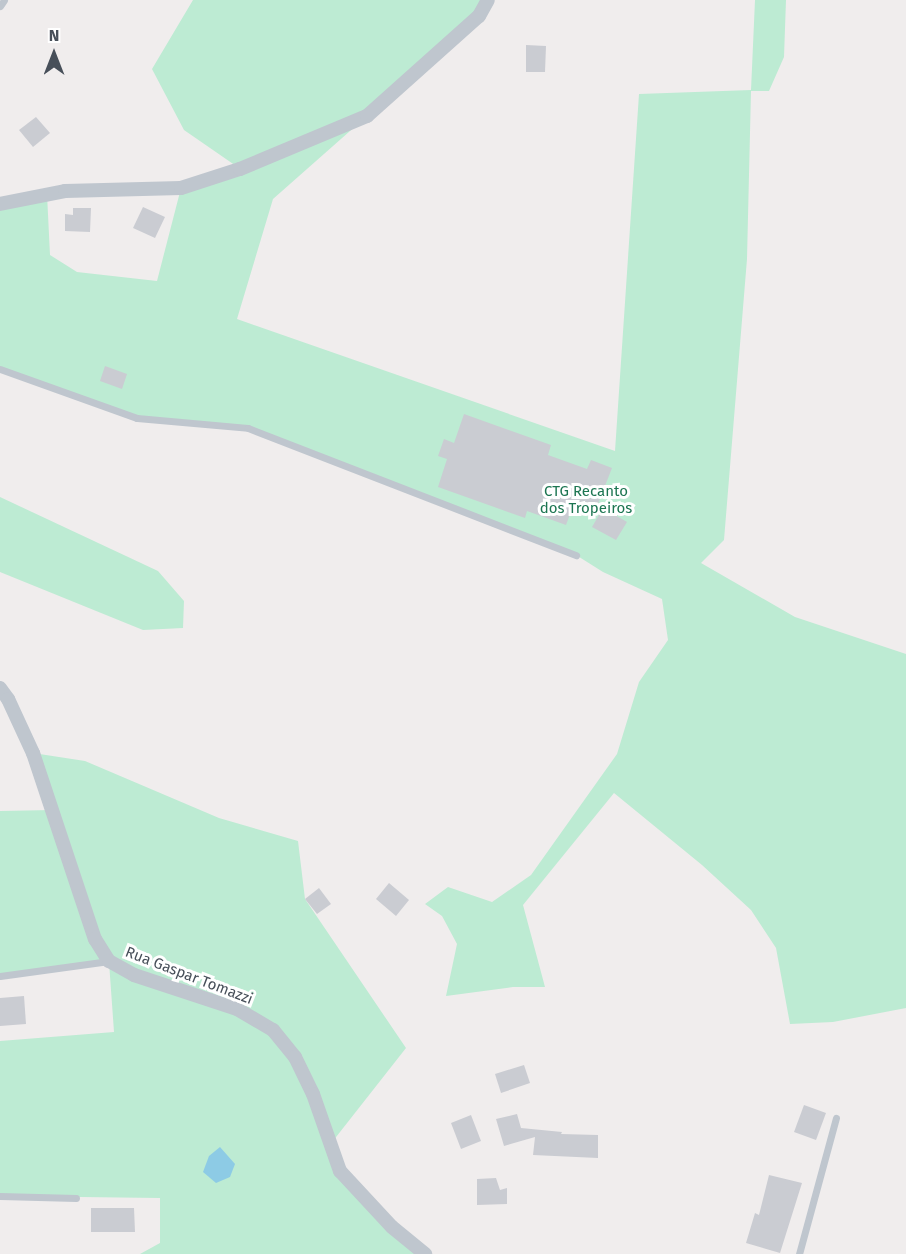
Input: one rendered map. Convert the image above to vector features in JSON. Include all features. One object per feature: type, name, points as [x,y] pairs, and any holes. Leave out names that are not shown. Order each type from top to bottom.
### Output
[{"type":"street","points":[[0,204],[65,191],[181,188],[240,169],[367,116],[479,16],[488,0]]},
{"type":"street","name":"Rua Gaspar Tomazzi","points":[[0,688],[8,699],[33,753],[95,939],[109,962],[134,975],[237,1009],[273,1030],[295,1057],[313,1094],[340,1171],[392,1227],[424,1254]]},
{"type":"lane","points":[[0,6],[4,0]]},
{"type":"lane","points":[[0,369],[137,418],[248,428],[576,555]]},
{"type":"lane","points":[[0,976],[109,962]]},
{"type":"lane","points":[[799,1254],[836,1119]]},
{"type":"lane","points":[[0,1196],[76,1197]]},
{"type":"green space","points":[[193,0],[488,0],[367,116],[273,199],[237,319],[615,451],[639,94],[751,90],[755,0],[786,0],[784,57],[769,91],[751,91],[747,259],[724,540],[701,563],[795,617],[906,654],[906,1008],[833,1022],[790,1024],[776,948],[751,910],[702,865],[614,793],[523,905],[545,987],[513,987],[446,996],[457,944],[442,916],[425,904],[448,887],[492,902],[531,875],[617,754],[639,682],[668,640],[662,599],[603,572],[576,555],[248,428],[137,418],[0,369],[0,204],[47,194],[50,255],[77,272],[157,281],[181,188],[239,168],[184,130],[152,69]]},
{"type":"green space","points":[[0,497],[158,571],[184,601],[183,628],[143,630],[0,572]]},
{"type":"green space","points":[[33,753],[85,761],[219,818],[298,841],[305,899],[406,1048],[329,1146],[340,1171],[425,1254],[140,1254],[160,1243],[160,1198],[0,1196],[0,1041],[114,1032],[109,962],[0,976],[0,811],[52,810]]},
{"type":"water","points":[[220,1147],[235,1164],[230,1177],[216,1183],[203,1172],[209,1156]]},
{"type":"building","points":[[526,45],[546,46],[545,72],[526,72]]},
{"type":"building","points":[[36,117],[50,133],[33,147],[19,130]]},
{"type":"building","points":[[143,207],[165,217],[155,238],[133,228]]},
{"type":"building","points":[[73,208],[91,208],[90,232],[65,231],[65,214],[73,215]]},
{"type":"building","points":[[105,366],[127,374],[122,389],[100,381]]},
{"type":"building","name":"CTG Recanto dos Tropeiros","points":[[464,414],[551,445],[548,455],[587,469],[591,460],[612,468],[596,509],[575,501],[566,525],[527,511],[525,518],[438,487],[447,459],[438,456],[444,439],[454,443]]},
{"type":"building","points":[[603,508],[627,522],[616,540],[592,527]]},
{"type":"building","points":[[389,883],[409,900],[396,916],[376,899]]},
{"type":"building","points":[[319,888],[331,904],[317,914],[305,899]]},
{"type":"building","points":[[24,996],[26,1024],[0,1026],[0,998]]},
{"type":"building","points":[[524,1065],[530,1083],[501,1093],[495,1074]]},
{"type":"building","points":[[804,1105],[826,1113],[816,1140],[794,1132]]},
{"type":"building","points":[[517,1114],[521,1128],[562,1132],[561,1134],[598,1135],[598,1158],[533,1155],[535,1137],[504,1146],[496,1119]]},
{"type":"building","points":[[471,1115],[481,1141],[461,1149],[451,1123]]},
{"type":"building","points":[[769,1175],[802,1183],[780,1253],[746,1243],[755,1213],[759,1215]]},
{"type":"building","points":[[496,1178],[500,1190],[507,1188],[507,1204],[477,1205],[477,1179]]},
{"type":"building","points":[[91,1208],[134,1208],[135,1232],[91,1232]]}]
